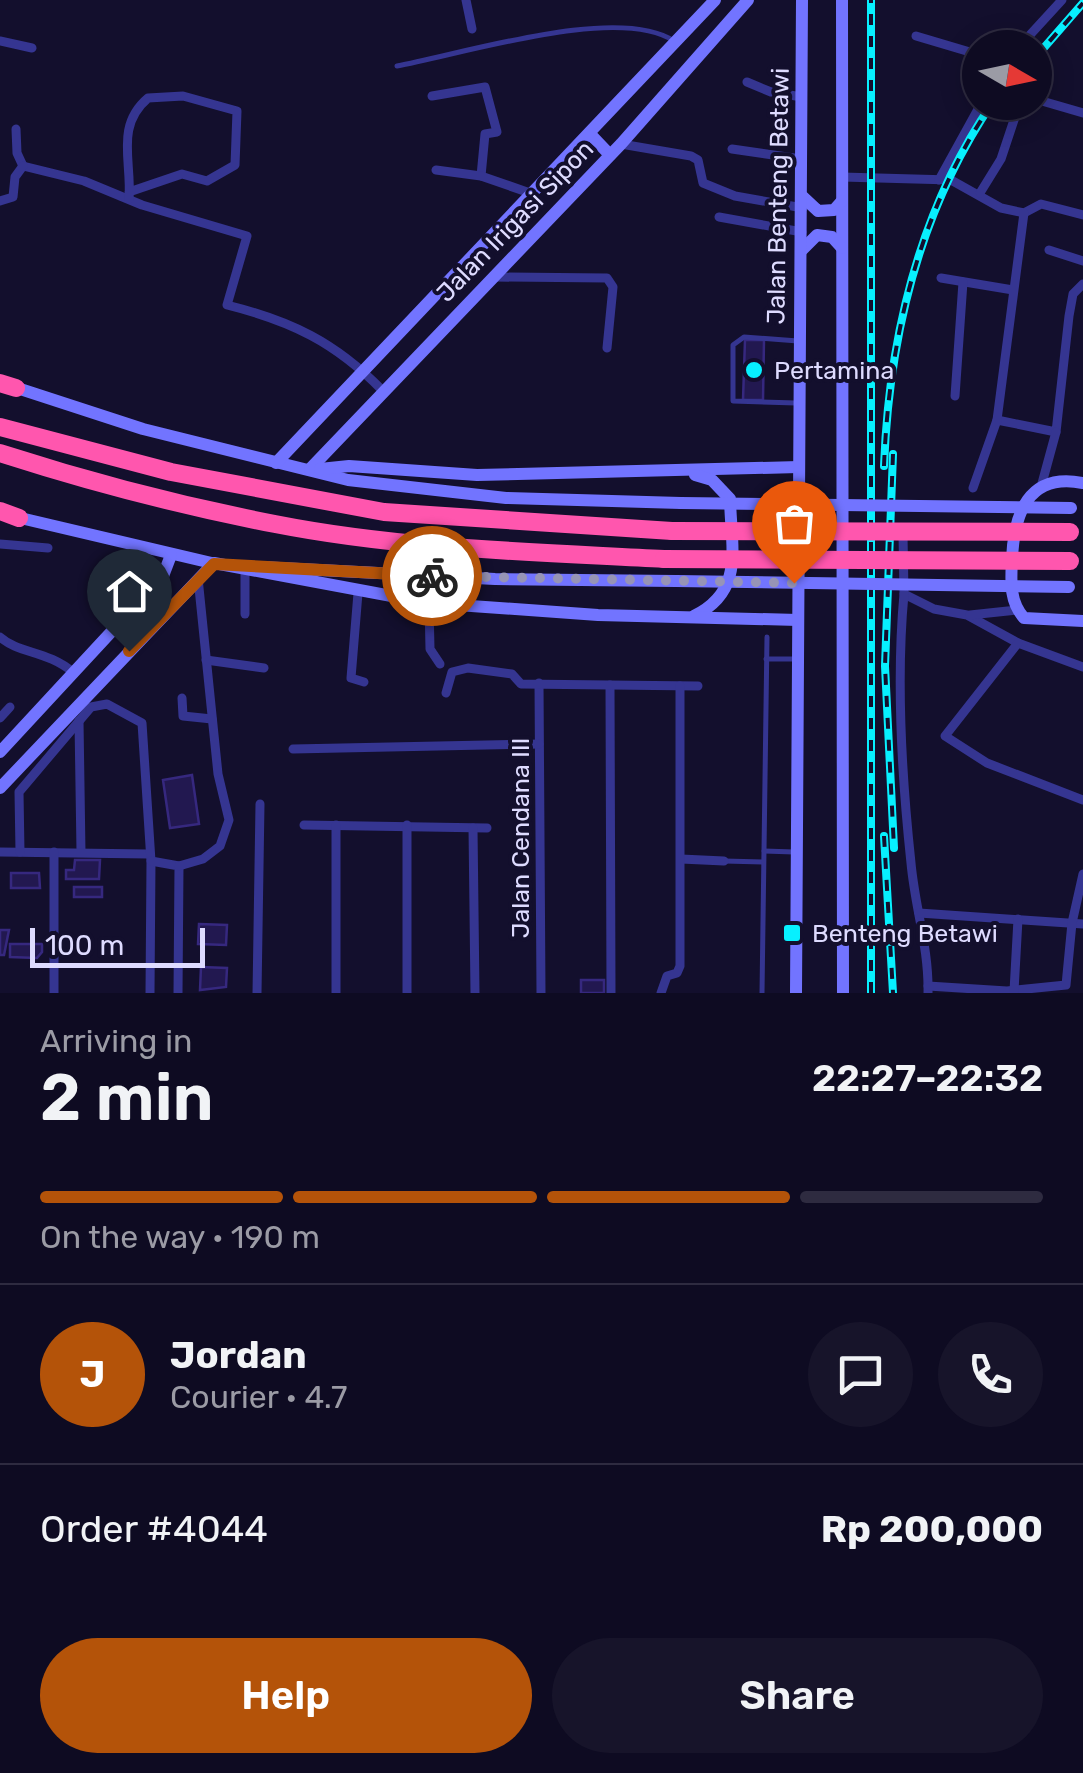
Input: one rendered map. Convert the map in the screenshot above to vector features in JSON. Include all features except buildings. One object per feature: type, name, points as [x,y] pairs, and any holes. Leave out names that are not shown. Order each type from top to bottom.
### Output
[{"type":"highway","points":[[0,427],[171,472],[384,512],[509,524],[672,531],[1077,532]]},
{"type":"highway","points":[[0,453],[166,500],[277,524],[417,542],[664,559],[1076,561]]},
{"type":"highway","points":[[0,512],[20,518]]},
{"type":"main road","name":"Jalan Irigasi Sipon","points":[[278,463],[530,194],[593,136],[714,0]]},
{"type":"main road","name":"Jalan Irigasi Sipon","points":[[310,469],[748,0]]},
{"type":"main road","name":"Jalan Benteng Betawi","points":[[796,993],[802,0]]},
{"type":"main road","points":[[842,0],[842,993]]},
{"type":"main road","points":[[593,136],[612,150]]},
{"type":"main road","points":[[803,203],[818,212],[834,210],[842,201]]},
{"type":"main road","points":[[802,250],[816,235],[832,237],[842,248]]},
{"type":"main road","points":[[5,384],[144,429],[278,463],[415,490],[506,498],[681,503],[1077,508]]},
{"type":"main road","points":[[310,469],[349,466],[477,474],[799,467]]},
{"type":"main road","points":[[688,472],[712,480],[730,499],[727,591],[718,604],[693,616]]},
{"type":"main road","points":[[1083,483],[1056,481],[1026,498],[1014,524],[1010,585],[1017,610],[1036,621],[1083,622]]},
{"type":"main road","points":[[20,518],[176,556],[358,593],[429,603],[798,620]]},
{"type":"main road","points":[[0,752],[163,576],[176,556]]},
{"type":"main road","points":[[0,788],[210,563]]},
{"type":"main road","points":[[210,563],[495,579],[1076,587]]},
{"type":"street","points":[[466,0],[472,29]]},
{"type":"street","points":[[1034,30],[1062,0]]},
{"type":"street","points":[[916,36],[962,50]]},
{"type":"street","points":[[0,40],[32,48]]},
{"type":"street","points":[[747,82],[771,92],[802,97]]},
{"type":"street","points":[[432,96],[485,87],[497,133],[485,136],[481,176]]},
{"type":"street","points":[[183,96],[237,111],[236,165],[207,181],[182,174],[129,195],[126,135],[131,117],[148,98],[183,96]]},
{"type":"street","points":[[1052,104],[1083,113]]},
{"type":"street","points":[[940,180],[972,120]]},
{"type":"street","points":[[980,192],[1002,159],[1014,120]]},
{"type":"street","points":[[16,129],[22,166]]},
{"type":"street","points":[[732,149],[801,159]]},
{"type":"street","points":[[612,150],[691,156],[698,160],[698,178],[703,183],[735,196],[803,203]]},
{"type":"street","points":[[22,166],[129,195],[246,236],[227,305],[278,317],[335,348],[381,389]]},
{"type":"street","points":[[0,201],[13,198],[15,177],[22,166]]},
{"type":"street","points":[[436,170],[481,176],[530,194]]},
{"type":"street","points":[[842,177],[940,180],[980,192],[994,205],[1024,213],[1041,204],[1083,215]]},
{"type":"street","points":[[974,488],[997,420],[1024,213]]},
{"type":"street","points":[[719,217],[802,232]]},
{"type":"street","points":[[1049,250],[1083,262]]},
{"type":"street","points":[[492,278],[607,278],[613,287],[607,348]]},
{"type":"street","points":[[941,278],[1014,290]]},
{"type":"street","points":[[955,396],[963,282]]},
{"type":"street","points":[[1042,488],[1056,432],[1061,362],[1081,291]]},
{"type":"street","points":[[997,420],[1056,432]]},
{"type":"street","points":[[903,534],[900,677],[906,798],[928,989],[1014,991],[1066,985],[1083,874]]},
{"type":"street","points":[[0,544],[48,548]]},
{"type":"street","points":[[245,570],[245,614]]},
{"type":"street","points":[[0,852],[150,857],[179,866],[204,859],[220,846],[228,832],[198,578]]},
{"type":"street","points":[[358,593],[351,678],[364,682]]},
{"type":"street","points":[[904,594],[934,609],[967,616],[1018,643],[1083,667]]},
{"type":"street","points":[[429,603],[430,649],[440,664]]},
{"type":"street","points":[[967,616],[1017,610]]},
{"type":"street","points":[[0,637],[14,646],[45,653],[74,673]]},
{"type":"street","points":[[1018,643],[945,736],[986,763],[1083,800]]},
{"type":"street","points":[[206,660],[264,668]]},
{"type":"street","points":[[446,694],[457,668],[500,671],[512,674],[521,684],[698,686]]},
{"type":"street","name":"Jalan Cendana III","points":[[539,684],[541,993]]},
{"type":"street","points":[[610,685],[611,993]]},
{"type":"street","points":[[662,989],[680,966],[680,686]]},
{"type":"street","points":[[182,698],[183,716],[212,719]]},
{"type":"street","points":[[20,852],[19,792],[79,721],[92,708],[107,704],[142,723],[150,857],[150,993]]},
{"type":"street","points":[[0,718],[10,706]]},
{"type":"street","points":[[79,721],[81,852]]},
{"type":"street","points":[[293,749],[539,744]]},
{"type":"street","points":[[257,993],[255,828],[260,804]]},
{"type":"street","points":[[304,824],[487,828]]},
{"type":"street","points":[[336,825],[336,993]]},
{"type":"street","points":[[407,825],[407,993]]},
{"type":"street","points":[[473,828],[475,993]]},
{"type":"street","points":[[54,852],[54,993]]},
{"type":"street","points":[[681,859],[724,860]]},
{"type":"street","points":[[178,993],[179,866]]},
{"type":"street","points":[[920,913],[1078,923]]},
{"type":"street","points":[[1014,991],[1018,919]]},
{"type":"lane","points":[[397,66],[562,32],[651,28],[677,42]]},
{"type":"lane","points":[[799,403],[736,402],[732,398],[734,341],[800,341]]},
{"type":"lane","points":[[762,993],[767,637]]},
{"type":"lane","points":[[766,659],[798,659]]},
{"type":"lane","points":[[764,851],[798,852]]},
{"type":"lane","points":[[724,860],[763,862]]},
{"type":"railway","points":[[871,0],[871,993]]},
{"type":"railway","points":[[1052,39],[1083,3]]},
{"type":"railway","points":[[884,466],[893,370],[913,276],[945,186],[982,120]]},
{"type":"railway","points":[[893,454],[885,666],[894,848]]},
{"type":"railway","points":[[884,836],[893,993]]},
{"type":"way so far","points":[[432,576],[794,583]]},
{"type":"place","name":"Pertamina","points":[[754,370]]},
{"type":"place","name":"Benteng Betawi","points":[[792,933]]},
{"type":"route","points":[[129,651],[214,564],[432,576]]}]
